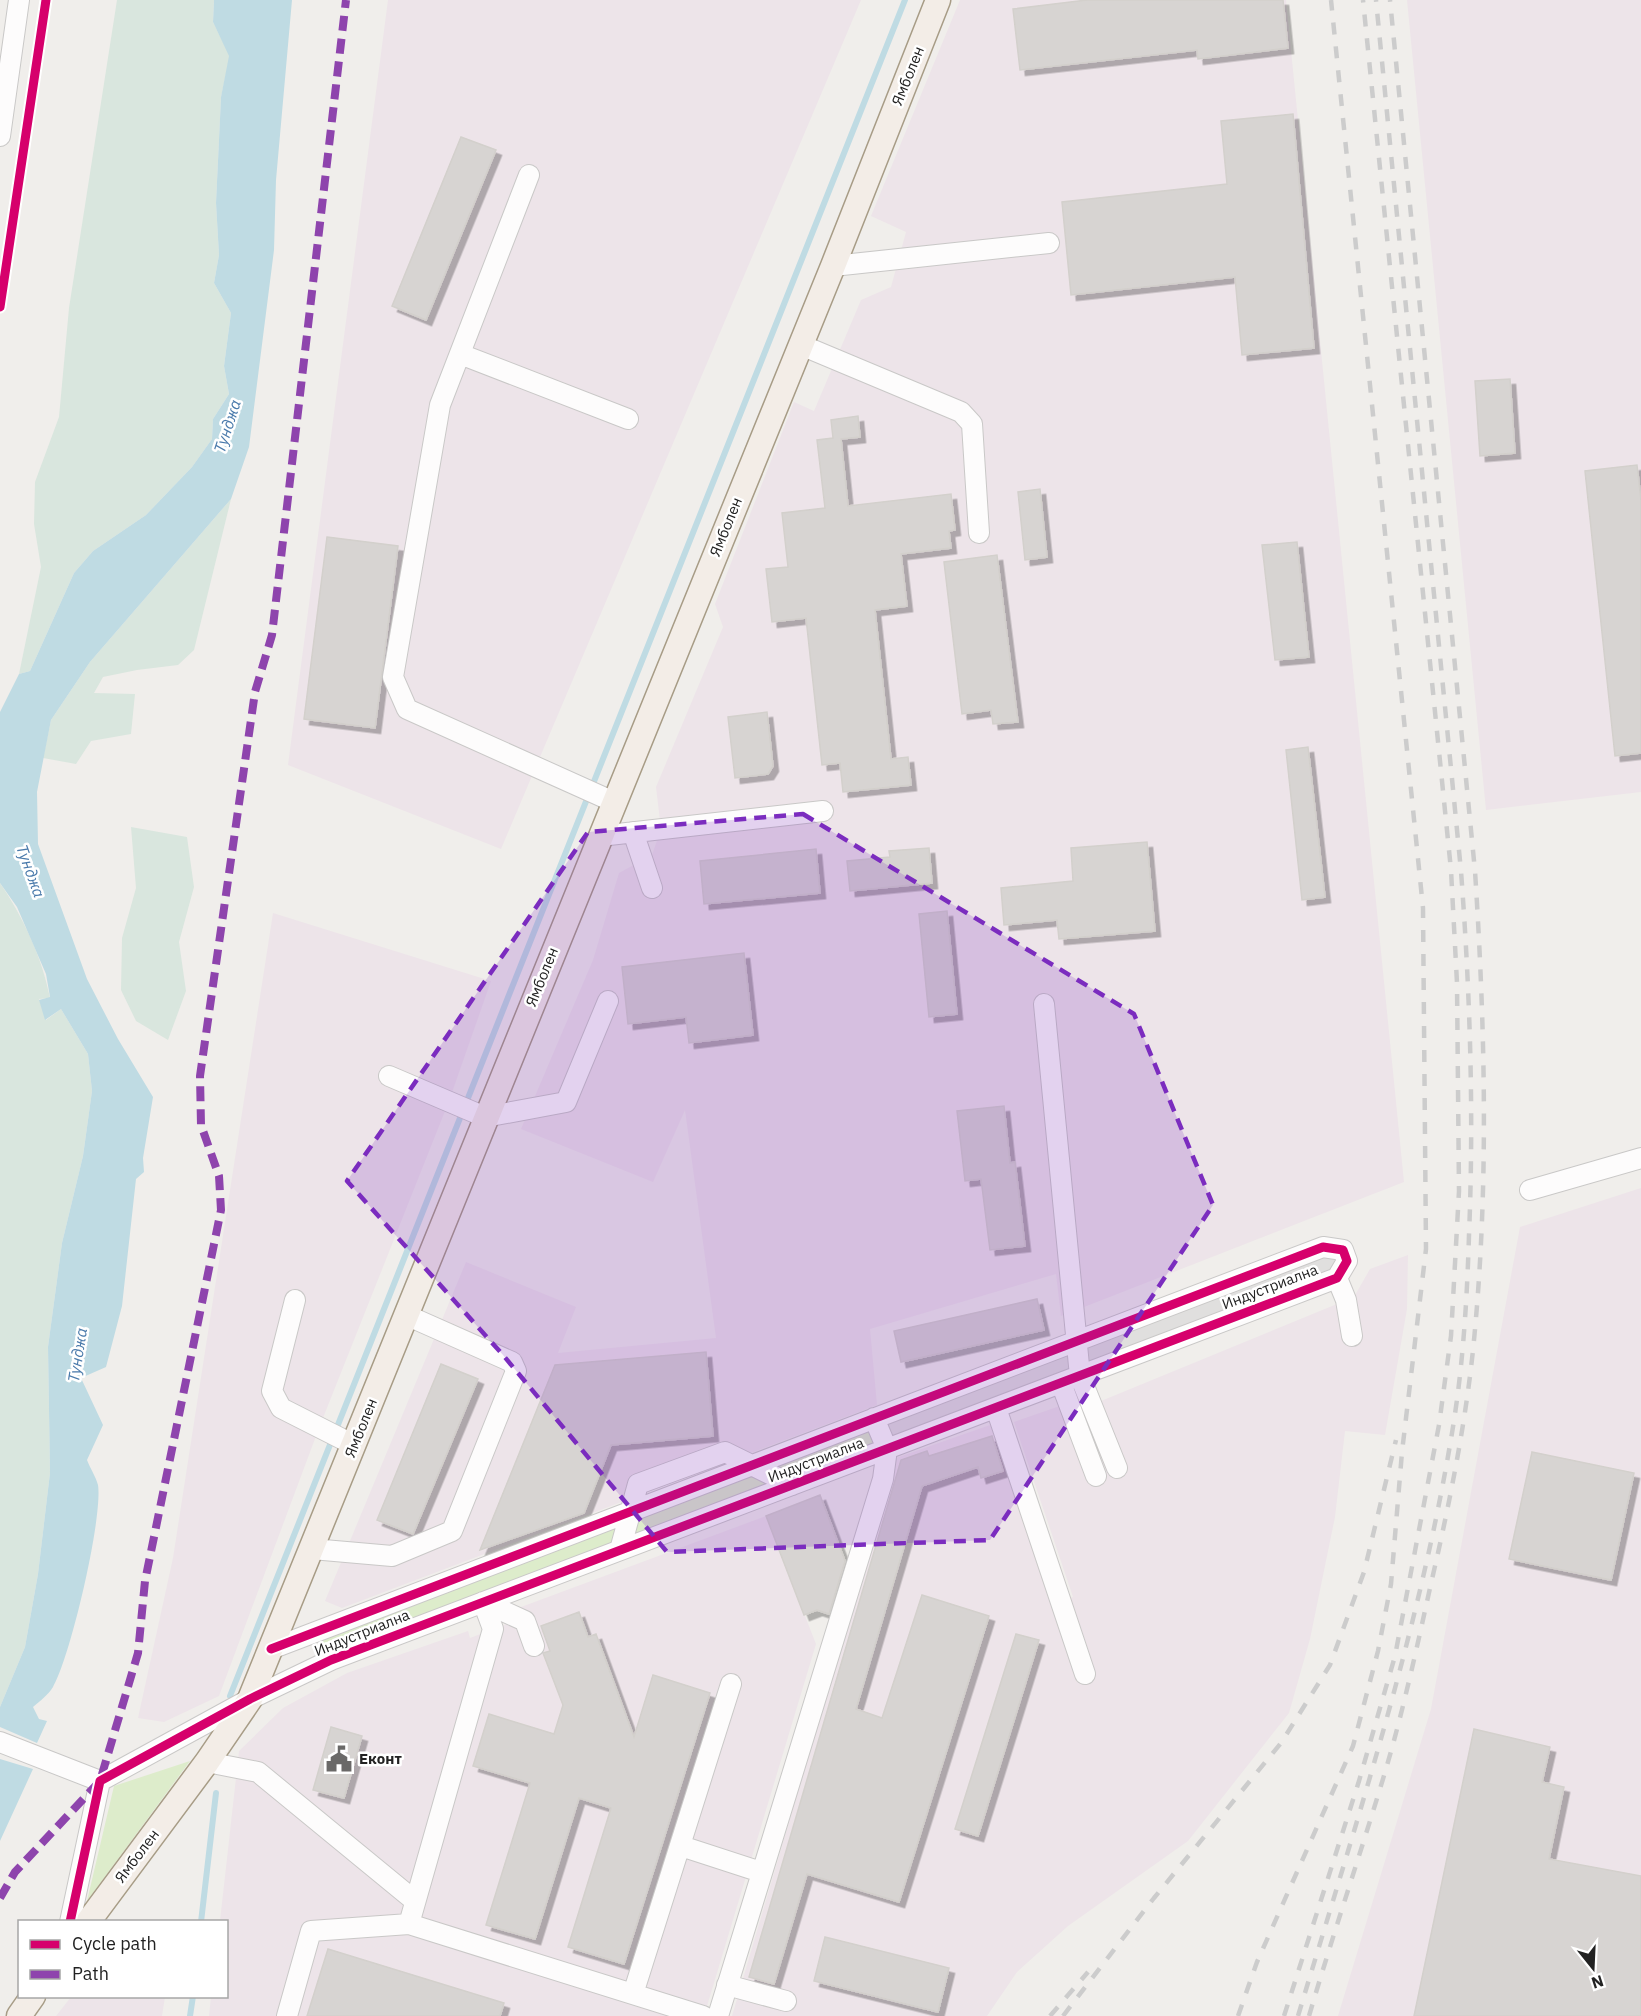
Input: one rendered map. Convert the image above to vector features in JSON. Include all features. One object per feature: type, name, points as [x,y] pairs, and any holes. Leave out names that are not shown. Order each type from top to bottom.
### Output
[{"type":"main road","name":"Ямболен","points":[[89,1920],[207,1762],[250,1699],[833,266],[938,0]]},
{"type":"main road","points":[[19,2016],[32,1998]]},
{"type":"street","points":[[0,136],[19,0]]},
{"type":"street","points":[[529,175],[440,405],[393,677],[407,709],[614,802]]},
{"type":"street","points":[[833,266],[1049,243]]},
{"type":"street","points":[[801,345],[961,412],[972,424],[979,533]]},
{"type":"street","points":[[460,354],[628,419]]},
{"type":"street","points":[[600,836],[824,811]]},
{"type":"street","points":[[633,832],[652,888]]},
{"type":"street","points":[[389,1076],[485,1117],[566,1102],[608,1001]]},
{"type":"street","points":[[1044,1004],[1080,1376],[1117,1468]]},
{"type":"street","points":[[1530,1190],[1641,1158]]},
{"type":"street","name":"Индустриална","points":[[100,1781],[250,1699],[331,1660],[1337,1278],[1347,1261],[1343,1250],[1323,1247],[271,1649]]},
{"type":"street","points":[[1337,1278],[1346,1300],[1352,1336]]},
{"type":"street","points":[[295,1300],[272,1391],[281,1408],[354,1445]]},
{"type":"street","points":[[312,1549],[392,1556],[452,1531],[516,1371],[512,1362],[406,1315]]},
{"type":"street","points":[[1061,1383],[1096,1476]]},
{"type":"street","points":[[996,1408],[1085,1674]]},
{"type":"street","points":[[718,2016],[883,1479],[886,1449],[874,1418]]},
{"type":"street","points":[[752,1465],[792,1485]]},
{"type":"street","points":[[620,1550],[630,1512]]},
{"type":"street","points":[[483,1602],[525,1621],[534,1646]]},
{"type":"street","points":[[409,1924],[493,1629],[483,1602]]},
{"type":"street","points":[[633,1994],[731,1684]]},
{"type":"street","points":[[0,1742],[100,1781],[70,1920]]},
{"type":"street","points":[[207,1762],[258,1772],[415,1901]]},
{"type":"street","points":[[681,1845],[761,1872]]},
{"type":"street","points":[[287,2016],[311,1931],[409,1924],[703,2016]]},
{"type":"street","points":[[728,1985],[786,2001]]},
{"type":"highlighted area","points":[[803,814],[1134,1014],[1213,1205],[990,1540],[667,1552],[503,1355],[347,1181],[588,832]]},
{"type":"shaded area","points":[[117,0],[214,0],[213,22],[230,56],[221,97],[216,203],[219,255],[214,283],[231,313],[224,366],[229,394],[213,419],[212,439],[192,467],[146,515],[93,551],[74,573],[30,671],[19,674],[41,567],[34,524],[35,482],[59,417],[69,308]]},
{"type":"shaded area","points":[[388,0],[861,0],[501,849],[288,765]]},
{"type":"shaded area","points":[[960,0],[1286,0],[1404,1182],[1061,1316],[1056,1274],[870,1329],[877,1405],[342,1608],[325,1601],[466,1262],[576,1307],[558,1353],[716,1338],[685,1110],[653,1182],[521,1129],[593,960],[619,873],[652,855],[661,829],[656,787],[723,627],[715,604],[794,402],[814,411],[861,300],[891,287],[906,232],[871,216]]},
{"type":"shaded area","points":[[1407,0],[1641,0],[1641,792],[1486,810]]},
{"type":"shaded area","points":[[231,499],[194,650],[178,665],[103,677],[94,693],[135,694],[131,734],[91,741],[76,764],[43,758],[51,720],[90,662]]},
{"type":"shaded area","points":[[131,827],[187,837],[194,887],[179,942],[186,991],[168,1040],[136,1021],[121,990],[122,938],[136,888]]},
{"type":"shaded area","points":[[0,883],[24,924],[37,953],[50,998],[39,999],[46,1020],[61,1009],[88,1054],[92,1091],[83,1156],[62,1243],[48,1347],[50,1473],[38,1574],[25,1647],[0,1707]]},
{"type":"shaded area","points":[[273,913],[491,981],[449,1101],[319,1428],[219,1696],[164,1722],[138,1718],[173,1558]]},
{"type":"shaded area","points":[[1641,1188],[1641,2016],[1338,2016],[1431,1709],[1520,1227]]},
{"type":"shaded area","points":[[1343,1250],[1337,1278],[887,1449],[874,1418]]},
{"type":"shaded area","points":[[1408,1255],[1407,1309],[1385,1435],[1345,1431],[1335,1517],[1310,1639],[1289,1713],[1188,1841],[1068,1926],[1017,1972],[987,2016],[732,2016],[896,1458],[993,1424],[1052,1604],[1073,1597],[1014,1422],[1080,1399],[1084,1408],[1354,1297],[1370,1269]]},
{"type":"shaded area","points":[[766,1516],[816,1644],[704,2016],[209,2016],[211,1998],[228,1998],[228,1920],[220,1920],[239,1751],[283,1708],[347,1673],[468,1631],[470,1638],[509,1623],[513,1610]]},
{"type":"shaded area","points":[[70,1998],[165,1998],[162,2016],[56,2016]]},
{"type":"green space","points":[[874,1418],[887,1449],[331,1660],[317,1630]]},
{"type":"green space","points":[[190,1761],[87,1901],[114,1786]]},
{"type":"water","name":"Тунджа","points":[[214,0],[292,0],[276,180],[274,250],[249,447],[231,499],[90,662],[51,720],[37,792],[38,844],[87,979],[118,1039],[153,1097],[143,1158],[144,1172],[136,1179],[122,1306],[106,1367],[81,1378],[103,1425],[87,1460],[98,1485],[95,1527],[84,1588],[60,1672],[51,1690],[33,1707],[39,1719],[47,1721],[37,1743],[0,1727],[0,1707],[25,1647],[38,1574],[50,1473],[48,1347],[62,1243],[83,1156],[92,1091],[88,1054],[61,1009],[45,1020],[39,1000],[50,997],[46,974],[17,907],[0,883],[0,712],[19,674],[30,671],[74,573],[93,551],[146,515],[192,467],[212,439],[213,419],[229,394],[224,366],[231,313],[214,283],[219,255],[216,203],[221,97],[229,56],[213,22]]},
{"type":"water","points":[[0,1759],[33,1769],[0,1841]]},
{"type":"building","points":[[1087,0],[1283,0],[1288,48],[1198,59],[1197,50],[1020,70],[1013,9]]},
{"type":"building","points":[[1293,114],[1314,348],[1242,355],[1235,277],[1071,295],[1062,202],[1227,184],[1221,121]]},
{"type":"building","points":[[461,137],[496,150],[426,320],[392,306]]},
{"type":"building","points":[[1510,379],[1515,453],[1480,456],[1475,381]]},
{"type":"building","points":[[858,416],[860,437],[841,439],[848,506],[951,494],[955,530],[949,531],[951,548],[901,554],[907,606],[875,610],[891,759],[908,757],[911,785],[843,792],[840,763],[822,765],[806,618],[772,622],[766,569],[788,567],[782,513],[825,508],[817,440],[833,438],[831,420]]},
{"type":"building","points":[[1637,465],[1641,500],[1641,753],[1615,756],[1585,471]]},
{"type":"building","points":[[1040,489],[1047,557],[1025,560],[1018,492]]},
{"type":"building","points":[[327,537],[398,546],[375,728],[304,719]]},
{"type":"building","points":[[1297,542],[1309,657],[1275,660],[1262,545]]},
{"type":"building","points":[[997,555],[1018,722],[993,724],[991,710],[962,714],[944,562]]},
{"type":"building","points":[[767,712],[773,766],[768,774],[735,778],[728,717]]},
{"type":"building","points":[[1308,747],[1325,897],[1302,900],[1286,750]]},
{"type":"building","points":[[1147,842],[1155,931],[1059,939],[1057,920],[1004,925],[1001,888],[1073,881],[1071,848]]},
{"type":"building","points":[[929,848],[932,883],[850,891],[847,861],[890,857],[889,851]]},
{"type":"building","points":[[816,849],[820,893],[704,904],[700,861]]},
{"type":"building","points":[[947,911],[957,1014],[929,1017],[919,914]]},
{"type":"building","points":[[744,953],[753,1035],[689,1043],[686,1017],[628,1024],[622,967]]},
{"type":"building","points":[[1004,1106],[1010,1163],[1015,1162],[1025,1246],[990,1250],[981,1179],[965,1181],[957,1111]]},
{"type":"building","points":[[1037,1299],[1044,1330],[901,1362],[894,1331]]},
{"type":"building","points":[[706,1352],[713,1436],[611,1445],[584,1513],[480,1550],[555,1365]]},
{"type":"building","points":[[441,1364],[478,1379],[413,1534],[377,1520]]},
{"type":"building","points":[[992,1436],[1003,1471],[981,1478],[978,1467],[922,1486],[856,1709],[882,1718],[922,1595],[989,1616],[899,1902],[807,1874],[774,1984],[749,1977],[901,1460],[927,1451],[929,1456]]},
{"type":"building","points":[[1532,1452],[1634,1473],[1611,1580],[1509,1559]]},
{"type":"building","points":[[820,1495],[845,1561],[829,1614],[817,1610],[804,1615],[766,1516]]},
{"type":"building","points":[[579,1612],[588,1637],[596,1634],[634,1737],[653,1675],[710,1693],[624,1964],[568,1947],[611,1808],[579,1798],[535,1939],[486,1925],[530,1783],[473,1766],[489,1714],[554,1734],[563,1705],[543,1653],[550,1651],[541,1626]]},
{"type":"building","points":[[1016,1634],[1039,1640],[978,1836],[955,1829]]},
{"type":"building","points":[[331,1727],[362,1736],[344,1798],[313,1790]]},
{"type":"building","points":[[1474,1729],[1550,1747],[1542,1782],[1564,1787],[1549,1859],[1641,1876],[1641,2016],[1414,2016]]},
{"type":"building","points":[[825,1937],[949,1968],[938,2012],[814,1981]]},
{"type":"building","points":[[328,1949],[504,2003],[500,2016],[307,2016]]},
{"type":"waterway","points":[[230,1696],[905,0]]},
{"type":"waterway","points":[[201,1920],[216,1793]]},
{"type":"waterway","points":[[190,2016],[193,1998]]},
{"type":"railway","points":[[1238,2016],[1257,1962],[1353,1746],[1378,1651],[1391,1584],[1402,1452],[1426,1249],[1423,908],[1331,0]]},
{"type":"railway","points":[[1284,2016],[1359,1781],[1395,1656],[1439,1425],[1451,1336],[1459,1191],[1457,983],[1451,870],[1363,0]]},
{"type":"railway","points":[[1298,2016],[1364,1799],[1422,1581],[1456,1408],[1464,1334],[1468,1260],[1471,1144],[1470,1053],[1461,871],[1376,0]]},
{"type":"railway","points":[[1309,2016],[1394,1741],[1444,1526],[1471,1371],[1482,1223],[1483,1047],[1475,871],[1390,0]]},
{"type":"railway","points":[[1063,2016],[1154,1898],[1281,1743],[1330,1665],[1364,1572],[1396,1440]]},
{"type":"railway","points":[[1050,2016],[1088,1972]]},
{"type":"marked path","points":[[0,1898],[15,1872],[100,1781],[138,1653],[145,1581],[221,1210],[219,1176],[201,1125],[200,1076],[255,692],[272,635],[346,0]]},
{"type":"cycle path","points":[[0,307],[46,0]]},
{"type":"cycle path","points":[[70,1920],[100,1781],[250,1699],[331,1660],[1337,1278],[1347,1261],[1343,1250],[1323,1247],[271,1649]]},
{"type":"place","name":"Еконт","points":[[339,1759]]}]
